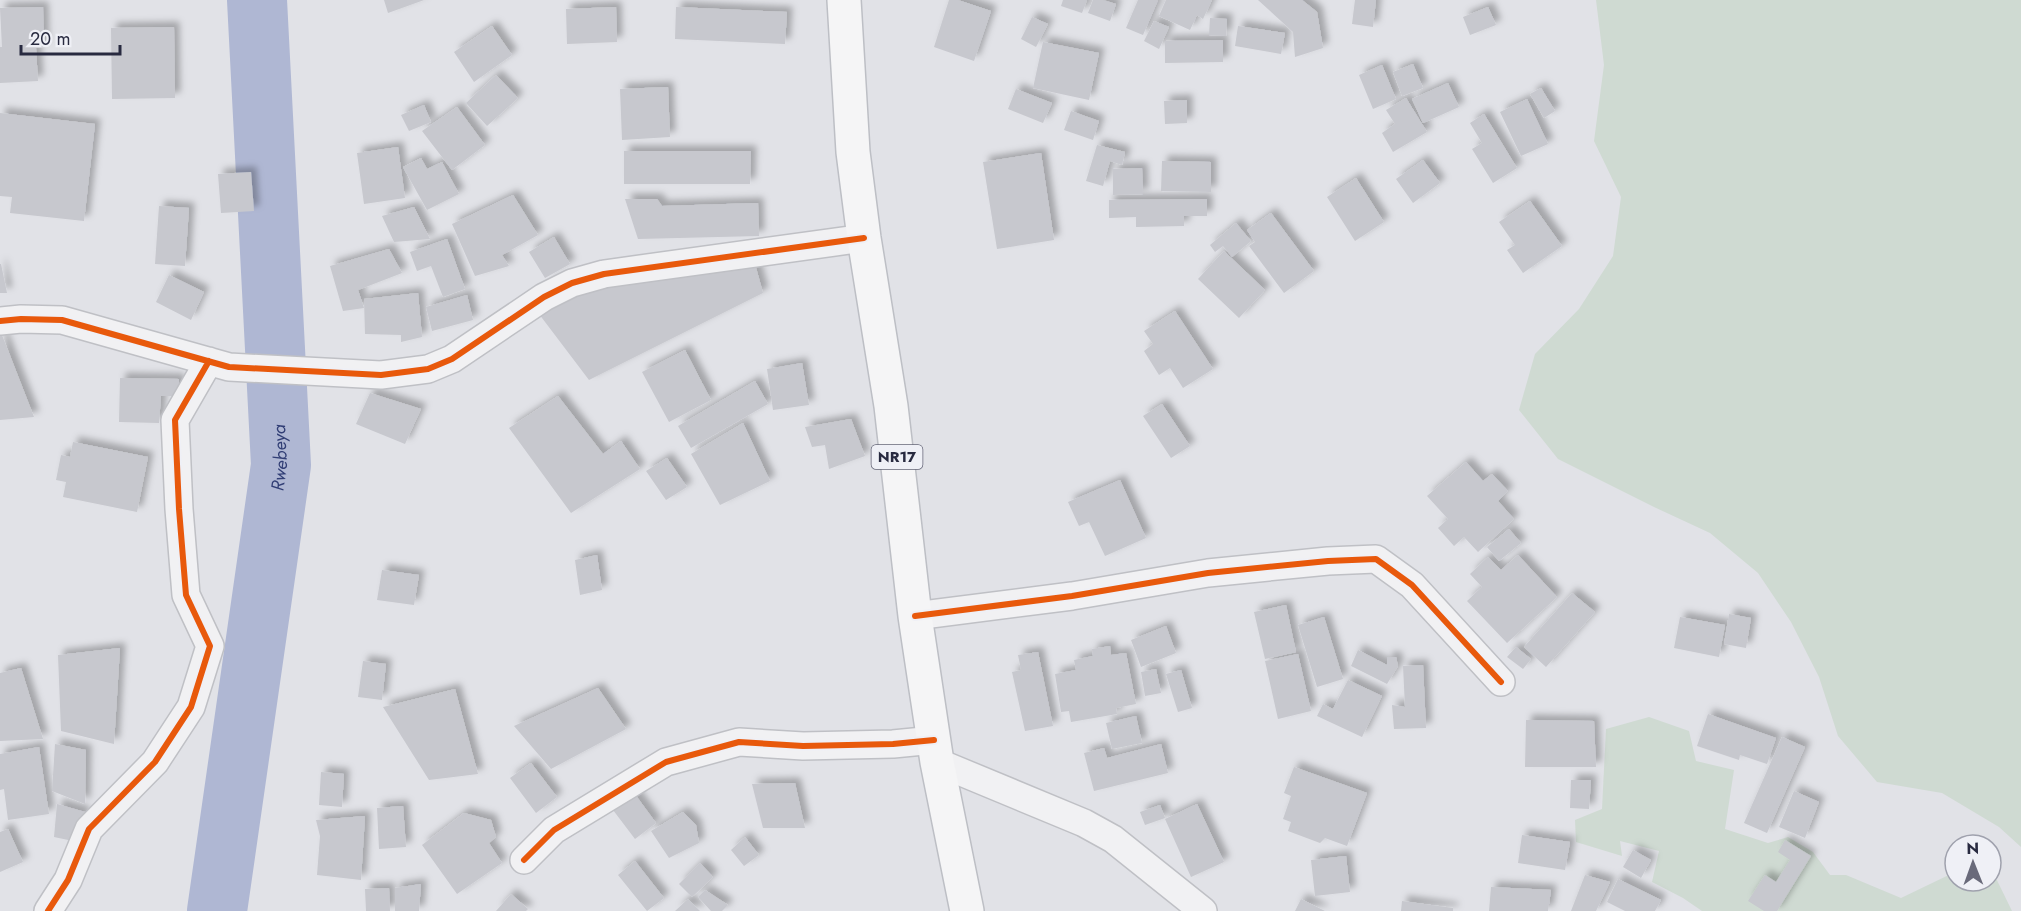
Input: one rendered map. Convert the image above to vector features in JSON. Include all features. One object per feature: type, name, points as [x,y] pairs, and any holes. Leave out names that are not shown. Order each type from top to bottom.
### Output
[{"type":"main road","name":"NR17","points":[[844,0],[853,152],[864,238],[891,406],[915,616],[936,751],[968,911]]},
{"type":"street","points":[[0,321],[62,320],[219,364],[381,375],[428,369],[452,359],[544,297],[572,283],[604,274],[864,238]]},
{"type":"street","points":[[48,911],[68,880],[89,829],[155,762],[191,708],[210,646],[186,595],[178,509],[175,420],[219,364]]},
{"type":"street","points":[[915,616],[1072,596],[1208,573],[1329,561],[1376,559],[1412,585],[1501,682]]},
{"type":"street","points":[[524,860],[554,830],[666,762],[739,742],[803,746],[893,744],[936,751],[1084,823],[1113,839],[1203,911]]},
{"type":"shaded area","points":[[1596,0],[2021,0],[2021,847],[1999,827],[1942,793],[1877,782],[1838,736],[1819,677],[1791,622],[1758,573],[1710,533],[1558,459],[1519,410],[1535,354],[1579,309],[1613,256],[1621,197],[1594,141],[1604,65]]},
{"type":"shaded area","points":[[1649,717],[1689,731],[1696,761],[1734,770],[1725,829],[1768,843],[1788,837],[1813,852],[1830,875],[1846,875],[1901,898],[1943,878],[1943,893],[2003,893],[2012,911],[1702,911],[1652,882],[1659,851],[1620,841],[1622,856],[1576,842],[1575,820],[1602,809],[1606,729]]},
{"type":"building","points":[[384,0],[424,0],[388,13]]},
{"type":"building","points":[[949,0],[958,0],[991,11],[974,61],[934,47]]},
{"type":"building","points":[[1063,0],[1087,0],[1082,13],[1061,6]]},
{"type":"building","points":[[1093,0],[1116,4],[1110,21],[1088,13]]},
{"type":"building","points":[[1138,0],[1158,0],[1143,35],[1126,28]]},
{"type":"building","points":[[1166,0],[1212,0],[1203,19],[1197,15],[1190,30],[1159,16]]},
{"type":"building","points":[[1258,0],[1302,0],[1317,12],[1323,48],[1295,57],[1293,32]]},
{"type":"building","points":[[1355,0],[1376,0],[1373,27],[1352,24]]},
{"type":"building","points":[[43,7],[44,47],[36,48],[38,81],[0,83],[0,47],[2,47],[0,8]]},
{"type":"building","points":[[616,7],[617,42],[567,44],[566,9]]},
{"type":"building","points":[[676,7],[787,12],[785,44],[675,39]]},
{"type":"building","points":[[1488,7],[1496,25],[1470,35],[1463,17]]},
{"type":"building","points":[[1032,17],[1048,24],[1036,47],[1021,39]]},
{"type":"building","points":[[1210,18],[1227,19],[1226,36],[1209,35]]},
{"type":"building","points":[[1154,21],[1169,27],[1159,49],[1144,41]]},
{"type":"building","points":[[492,26],[512,55],[474,82],[454,52]]},
{"type":"building","points":[[1238,26],[1285,33],[1281,54],[1235,46]]},
{"type":"building","points":[[174,27],[175,98],[112,99],[111,28]]},
{"type":"building","points":[[1223,40],[1223,62],[1165,63],[1165,41]]},
{"type":"building","points":[[1043,42],[1099,53],[1089,100],[1033,88]]},
{"type":"building","points":[[1413,64],[1423,88],[1402,96],[1393,72]]},
{"type":"building","points":[[1382,65],[1396,99],[1373,109],[1359,75]]},
{"type":"building","points":[[496,75],[518,98],[487,126],[466,103]]},
{"type":"building","points":[[1448,83],[1459,107],[1423,123],[1412,99]]},
{"type":"building","points":[[668,87],[670,137],[622,140],[620,89]]},
{"type":"building","points":[[1541,88],[1555,111],[1544,118],[1530,94]]},
{"type":"building","points":[[1016,89],[1052,103],[1043,123],[1008,109]]},
{"type":"building","points":[[1406,98],[1427,132],[1393,152],[1382,133],[1395,124],[1386,110]]},
{"type":"building","points":[[1527,99],[1548,144],[1521,156],[1500,112]]},
{"type":"building","points":[[1187,100],[1187,123],[1165,124],[1164,101]]},
{"type":"building","points":[[424,105],[431,122],[409,131],[401,115]]},
{"type":"building","points":[[457,107],[485,145],[452,170],[422,131]]},
{"type":"building","points":[[1071,111],[1099,121],[1093,140],[1064,130]]},
{"type":"building","points":[[0,113],[95,124],[84,221],[10,213],[12,197],[0,196]]},
{"type":"building","points":[[1484,114],[1517,168],[1493,183],[1472,149],[1482,143],[1470,123]]},
{"type":"building","points":[[1097,145],[1125,152],[1122,165],[1110,161],[1103,186],[1086,181]]},
{"type":"building","points":[[398,147],[405,198],[364,204],[357,153]]},
{"type":"building","points":[[624,151],[751,151],[750,184],[624,184]]},
{"type":"building","points":[[1041,153],[1054,240],[997,249],[983,162]]},
{"type":"building","points":[[421,158],[427,169],[442,162],[459,194],[427,210],[403,167]]},
{"type":"building","points":[[1423,160],[1440,183],[1413,203],[1396,179]]},
{"type":"building","points":[[1162,161],[1211,162],[1211,192],[1161,191]]},
{"type":"building","points":[[1142,168],[1143,194],[1113,195],[1113,169]]},
{"type":"building","points":[[251,172],[254,211],[221,213],[218,174]]},
{"type":"building","points":[[1356,178],[1384,222],[1355,241],[1327,197]]},
{"type":"building","points":[[513,195],[538,235],[502,255],[509,266],[475,276],[452,224]]},
{"type":"building","points":[[625,199],[657,199],[662,206],[758,203],[759,236],[638,239]]},
{"type":"building","points":[[1207,199],[1207,216],[1184,216],[1184,226],[1136,227],[1136,217],[1109,218],[1109,200]]},
{"type":"building","points":[[1530,201],[1562,246],[1523,273],[1507,250],[1515,245],[1499,222]]},
{"type":"building","points":[[159,206],[189,208],[185,266],[155,264]]},
{"type":"building","points":[[414,207],[430,239],[394,242],[382,216]]},
{"type":"building","points":[[1271,213],[1314,271],[1284,293],[1249,246],[1255,242],[1247,230]]},
{"type":"building","points":[[1236,223],[1251,241],[1232,257],[1223,246],[1215,252],[1210,245]]},
{"type":"building","points":[[554,237],[570,264],[545,278],[529,252]]},
{"type":"building","points":[[447,239],[465,289],[443,297],[431,266],[417,271],[410,252]]},
{"type":"building","points":[[389,249],[402,273],[358,290],[364,308],[343,311],[330,266]]},
{"type":"building","points":[[1224,251],[1265,290],[1239,318],[1198,279]]},
{"type":"building","points":[[1,264],[7,293],[0,293]]},
{"type":"building","points":[[755,264],[763,293],[589,380],[539,314],[600,280]]},
{"type":"building","points":[[169,275],[204,292],[191,320],[156,302]]},
{"type":"building","points":[[418,293],[422,337],[401,342],[401,335],[365,334],[364,299]]},
{"type":"building","points":[[467,295],[473,320],[432,331],[426,307]]},
{"type":"building","points":[[1175,311],[1213,369],[1183,388],[1170,368],[1159,375],[1144,351],[1153,344],[1144,331]]},
{"type":"building","points":[[0,330],[34,417],[0,420]]},
{"type":"building","points":[[685,350],[711,400],[669,422],[642,372]]},
{"type":"building","points":[[802,363],[809,405],[773,410],[767,369]]},
{"type":"building","points":[[120,378],[179,379],[179,396],[161,396],[159,423],[119,422]]},
{"type":"building","points":[[755,381],[768,404],[691,448],[678,426]]},
{"type":"building","points":[[370,393],[421,409],[405,444],[356,424]]},
{"type":"building","points":[[558,396],[603,454],[621,441],[640,469],[571,513],[509,428]]},
{"type":"building","points":[[1162,404],[1190,446],[1171,458],[1143,416]]},
{"type":"building","points":[[851,419],[865,456],[829,469],[825,445],[812,447],[805,427]]},
{"type":"building","points":[[743,423],[770,481],[720,505],[691,454]]},
{"type":"building","points":[[73,442],[148,457],[137,512],[63,497],[66,482],[56,480],[61,455],[70,457]]},
{"type":"building","points":[[667,458],[687,487],[666,500],[646,471]]},
{"type":"building","points":[[1466,462],[1483,481],[1492,474],[1508,491],[1498,501],[1514,519],[1478,552],[1464,537],[1454,546],[1438,528],[1448,519],[1427,496]]},
{"type":"building","points":[[1120,480],[1146,538],[1105,556],[1089,522],[1079,526],[1068,502]]},
{"type":"building","points":[[1509,529],[1521,543],[1499,561],[1487,547]]},
{"type":"building","points":[[597,555],[602,590],[580,595],[575,560]]},
{"type":"building","points":[[1518,555],[1557,597],[1507,643],[1467,601],[1482,587],[1470,574],[1488,557],[1501,570]]},
{"type":"building","points":[[382,570],[419,575],[414,605],[377,600]]},
{"type":"building","points":[[1572,593],[1595,612],[1546,667],[1524,647]]},
{"type":"building","points":[[1286,605],[1296,652],[1265,659],[1254,612]]},
{"type":"building","points":[[1729,614],[1751,618],[1746,648],[1724,644]]},
{"type":"building","points":[[1324,617],[1343,679],[1317,687],[1298,625]]},
{"type":"building","points":[[1680,617],[1725,625],[1719,657],[1674,648]]},
{"type":"building","points":[[1166,626],[1176,653],[1141,667],[1131,640]]},
{"type":"building","points":[[1110,646],[1111,655],[1126,653],[1136,704],[1116,708],[1117,714],[1071,722],[1069,711],[1061,712],[1055,674],[1076,670],[1074,660],[1093,656],[1092,649]]},
{"type":"building","points":[[1516,647],[1531,659],[1523,669],[1507,657]]},
{"type":"building","points":[[120,648],[114,744],[61,731],[58,655]]},
{"type":"building","points":[[1358,650],[1387,665],[1387,657],[1396,657],[1398,666],[1387,684],[1351,666]]},
{"type":"building","points":[[1038,652],[1053,726],[1025,731],[1012,672],[1021,670],[1018,655]]},
{"type":"building","points":[[1298,654],[1311,711],[1278,719],[1265,661]]},
{"type":"building","points":[[363,661],[386,664],[382,700],[358,697]]},
{"type":"building","points":[[1423,665],[1426,728],[1394,729],[1392,705],[1405,707],[1403,666]]},
{"type":"building","points":[[21,668],[43,739],[0,741],[0,673]]},
{"type":"building","points":[[1156,669],[1161,693],[1145,696],[1141,672]]},
{"type":"building","points":[[1181,670],[1192,708],[1178,712],[1166,674]]},
{"type":"building","points":[[1348,680],[1382,696],[1362,737],[1317,716],[1323,704],[1333,709]]},
{"type":"building","points":[[598,688],[626,729],[551,769],[514,726]]},
{"type":"building","points":[[455,689],[478,774],[429,780],[383,707]]},
{"type":"building","points":[[1708,714],[1776,738],[1767,764],[1740,755],[1739,760],[1697,746]]},
{"type":"building","points":[[1136,716],[1142,743],[1112,749],[1106,723]]},
{"type":"building","points":[[1526,720],[1594,721],[1596,767],[1525,767]]},
{"type":"building","points":[[1782,737],[1805,747],[1767,833],[1744,823]]},
{"type":"building","points":[[55,744],[86,750],[85,804],[52,791]]},
{"type":"building","points":[[1161,744],[1168,773],[1094,791],[1084,753],[1104,748],[1107,758]]},
{"type":"building","points":[[39,747],[49,814],[8,820],[4,789],[0,790],[0,754]]},
{"type":"building","points":[[531,763],[557,797],[536,813],[510,778]]},
{"type":"building","points":[[1294,767],[1367,793],[1347,846],[1325,838],[1320,843],[1288,831],[1291,822],[1283,819],[1291,796],[1284,793]]},
{"type":"building","points":[[321,772],[344,774],[342,807],[319,805]]},
{"type":"building","points":[[1571,780],[1591,780],[1589,809],[1570,808]]},
{"type":"building","points":[[795,783],[805,828],[763,828],[752,784]]},
{"type":"building","points":[[1794,791],[1819,802],[1805,838],[1779,827]]},
{"type":"building","points":[[634,793],[656,823],[635,839],[613,810]]},
{"type":"building","points":[[57,804],[85,812],[73,841],[54,837]]},
{"type":"building","points":[[1197,804],[1224,862],[1191,877],[1165,819]]},
{"type":"building","points":[[1160,805],[1165,818],[1145,825],[1140,812]]},
{"type":"building","points":[[403,806],[406,847],[379,849],[377,808]]},
{"type":"building","points":[[683,812],[696,825],[699,843],[669,858],[651,831]]},
{"type":"building","points":[[464,813],[491,820],[496,837],[489,843],[502,863],[457,894],[422,845]]},
{"type":"building","points":[[365,816],[361,880],[317,875],[320,836],[316,820]]},
{"type":"building","points":[[8,829],[23,862],[0,872],[0,832]]},
{"type":"building","points":[[1522,835],[1570,842],[1565,870],[1518,863]]},
{"type":"building","points":[[745,837],[759,855],[744,866],[731,850]]},
{"type":"building","points":[[1785,840],[1811,856],[1777,911],[1764,911],[1748,901],[1765,875],[1776,882],[1790,860],[1778,852]]},
{"type":"building","points":[[1633,850],[1651,860],[1641,878],[1623,867]]},
{"type":"building","points":[[1346,856],[1350,892],[1315,896],[1311,860]]},
{"type":"building","points":[[635,861],[664,898],[647,911],[618,875]]},
{"type":"building","points":[[700,863],[713,877],[692,897],[679,884]]},
{"type":"building","points":[[1585,875],[1610,882],[1596,911],[1571,911]]},
{"type":"building","points":[[1618,879],[1661,900],[1655,911],[1625,911],[1607,902]]},
{"type":"building","points":[[421,884],[419,911],[395,911],[395,888]]},
{"type":"building","points":[[1491,887],[1551,890],[1548,911],[1489,911]]},
{"type":"building","points":[[389,888],[390,911],[366,911],[365,889]]},
{"type":"building","points":[[705,890],[728,905],[722,911],[711,911],[698,897]]},
{"type":"building","points":[[511,894],[528,909],[526,911],[496,911]]},
{"type":"building","points":[[688,899],[700,911],[675,911]]},
{"type":"building","points":[[1301,899],[1325,911],[1295,911]]},
{"type":"building","points":[[1402,901],[1453,908],[1453,911],[1401,911]]},
{"type":"waterway","name":"Rwebeya","points":[[217,911],[281,465],[257,0]]},
{"type":"cycle path","points":[[0,321],[62,320],[229,367],[381,375],[428,369],[452,359],[544,297],[572,283],[604,274],[864,238]]},
{"type":"cycle path","points":[[48,911],[68,880],[89,829],[155,762],[191,707],[210,646],[186,595],[175,420],[209,361]]},
{"type":"cycle path","points":[[915,616],[1072,596],[1208,573],[1328,561],[1376,559],[1412,585],[1501,682]]},
{"type":"cycle path","points":[[524,860],[554,830],[666,762],[739,742],[803,746],[893,744],[934,740]]}]
